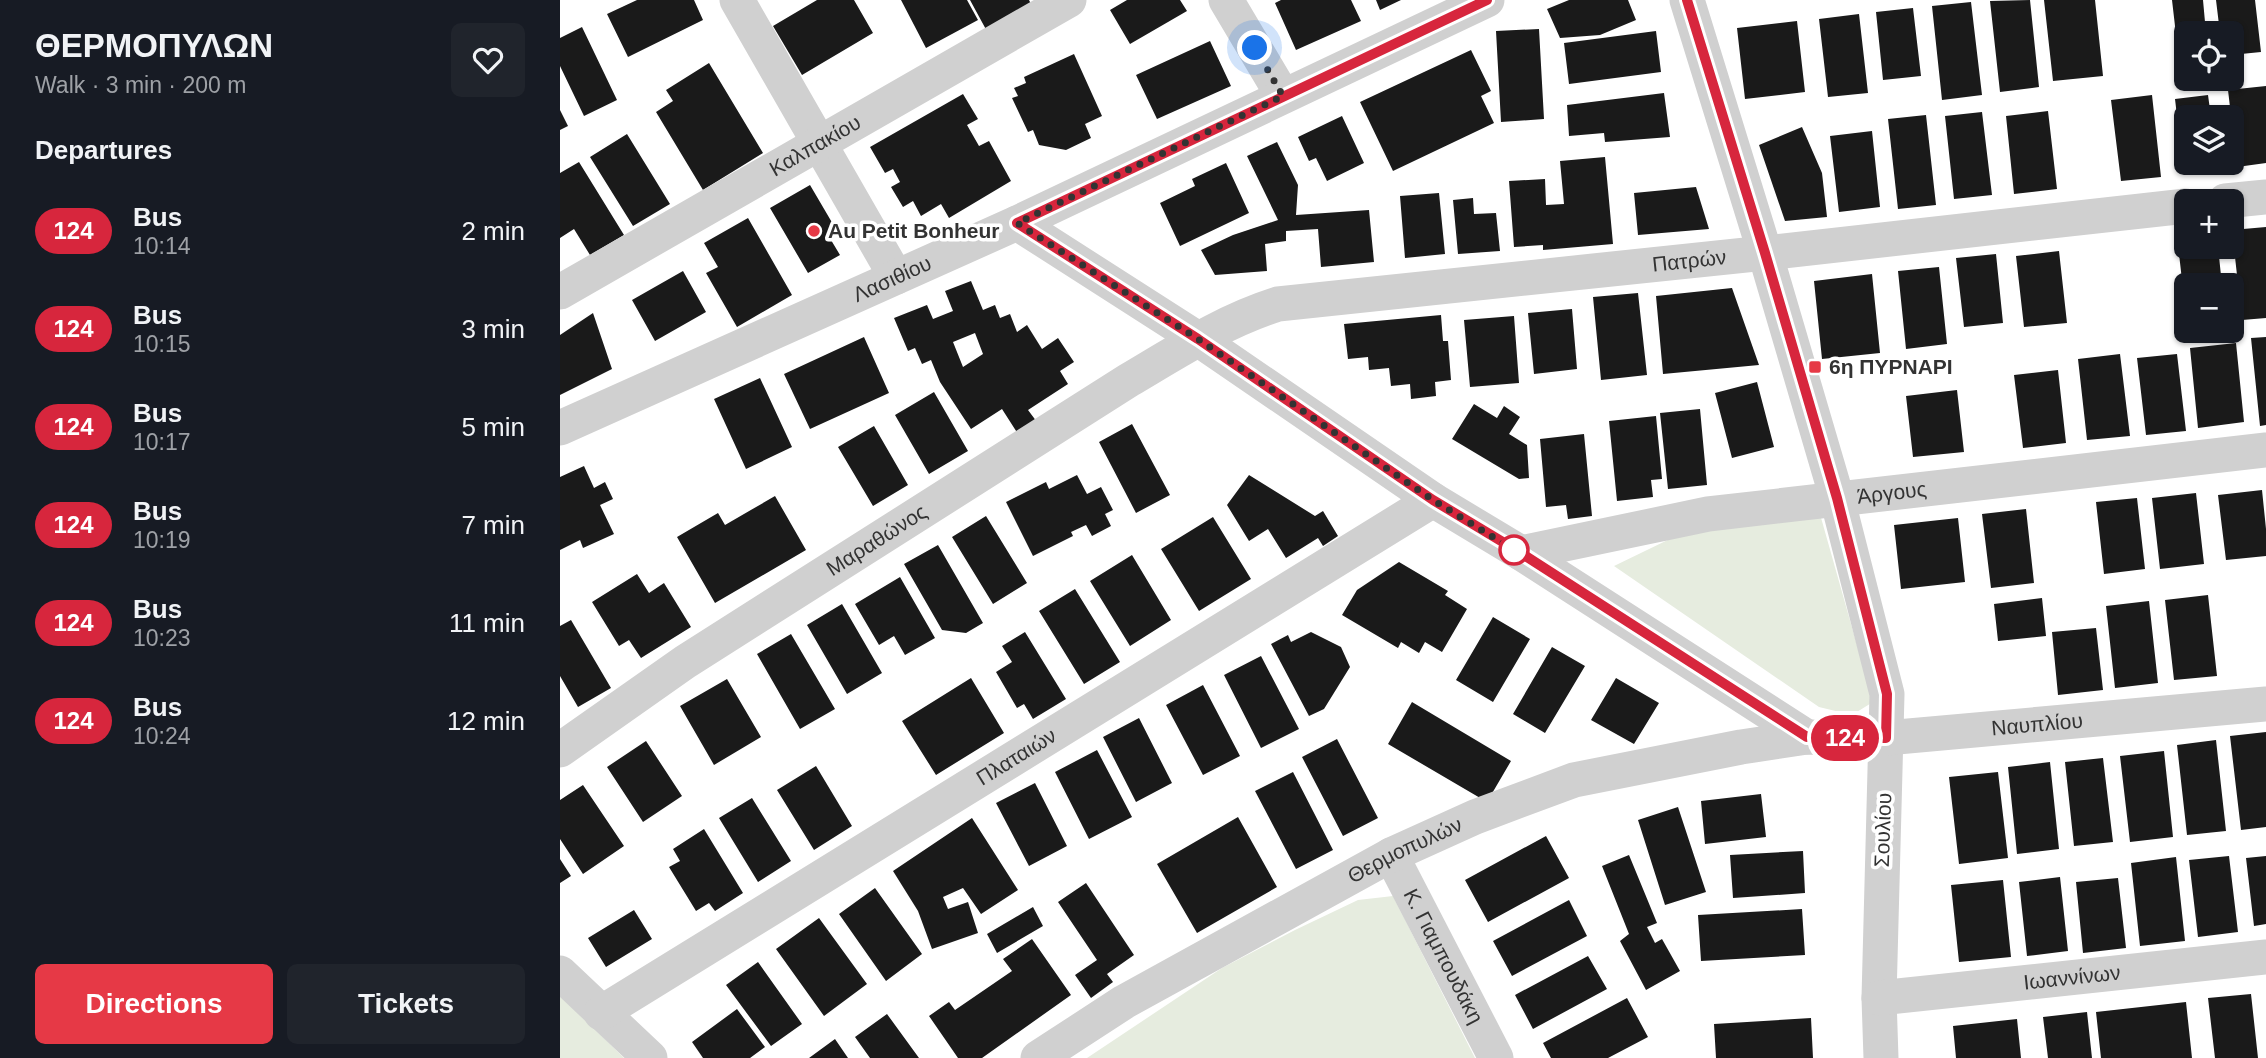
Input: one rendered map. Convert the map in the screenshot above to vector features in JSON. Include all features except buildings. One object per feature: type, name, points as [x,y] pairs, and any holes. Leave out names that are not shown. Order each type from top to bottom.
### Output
[{"type":"street","points":[[737,0],[896,277]]},
{"type":"street","name":"Καλπακίου","points":[[560,292],[1069,0]]},
{"type":"street","points":[[1226,0],[1283,96]]},
{"type":"street","name":"Λασιθίου","points":[[560,428],[1017,223],[1487,0]]},
{"type":"street","points":[[1687,0],[1693,0]]},
{"type":"street","name":"Σουλίου","points":[[1687,0],[1837,498],[1887,694],[1878,998],[1881,1058]]},
{"type":"street","points":[[2244,199],[2266,197]]},
{"type":"street","name":"Πατρών","points":[[1198,339],[1246,314],[1278,304],[2174,207]]},
{"type":"street","points":[[1017,223],[1198,339],[1433,500],[1521,553],[1807,737]]},
{"type":"street","name":"Μαραθώνος","points":[[560,750],[685,662],[1198,339]]},
{"type":"street","name":"Άργους","points":[[1521,553],[1708,514],[2266,450]]},
{"type":"street","name":"Πλαταιών","points":[[601,1013],[1433,500]]},
{"type":"street","name":"Ναυπλίου","points":[[1807,737],[1886,738],[2266,704]]},
{"type":"street","name":"Θερμοπυλών","points":[[1038,1058],[1124,1002],[1391,855],[1475,817],[1574,779],[1807,737]]},
{"type":"street","name":"Κ. Γιαμπουδάκη","points":[[1391,855],[1496,1058]]},
{"type":"street","name":"Ιωαννίνων","points":[[1878,998],[2266,957]]},
{"type":"street","points":[[560,973],[650,1058]]},
{"type":"shaded area","points":[[1818,507],[1873,702],[1852,715],[1819,707],[1614,566],[1709,520]]},
{"type":"shaded area","points":[[1393,896],[1475,1058],[1087,1058],[1222,968],[1358,900]]},
{"type":"shaded area","points":[[560,995],[624,1058],[560,1058]]},
{"type":"bus line","name":"124","points":[[1487,0],[1017,223],[1198,339],[1433,500],[1521,553],[1807,737],[1886,738],[1887,694],[1837,498],[1687,0]]},
{"type":"place","name":"Au Petit Bonheur","points":[[814,231]]},
{"type":"place","name":"6η ΠΥΡΝΑΡΙ","points":[[1815,367]]},
{"type":"route","points":[[1255,48],[1283,96],[1017,223],[1198,339],[1433,500],[1514,550]]}]
